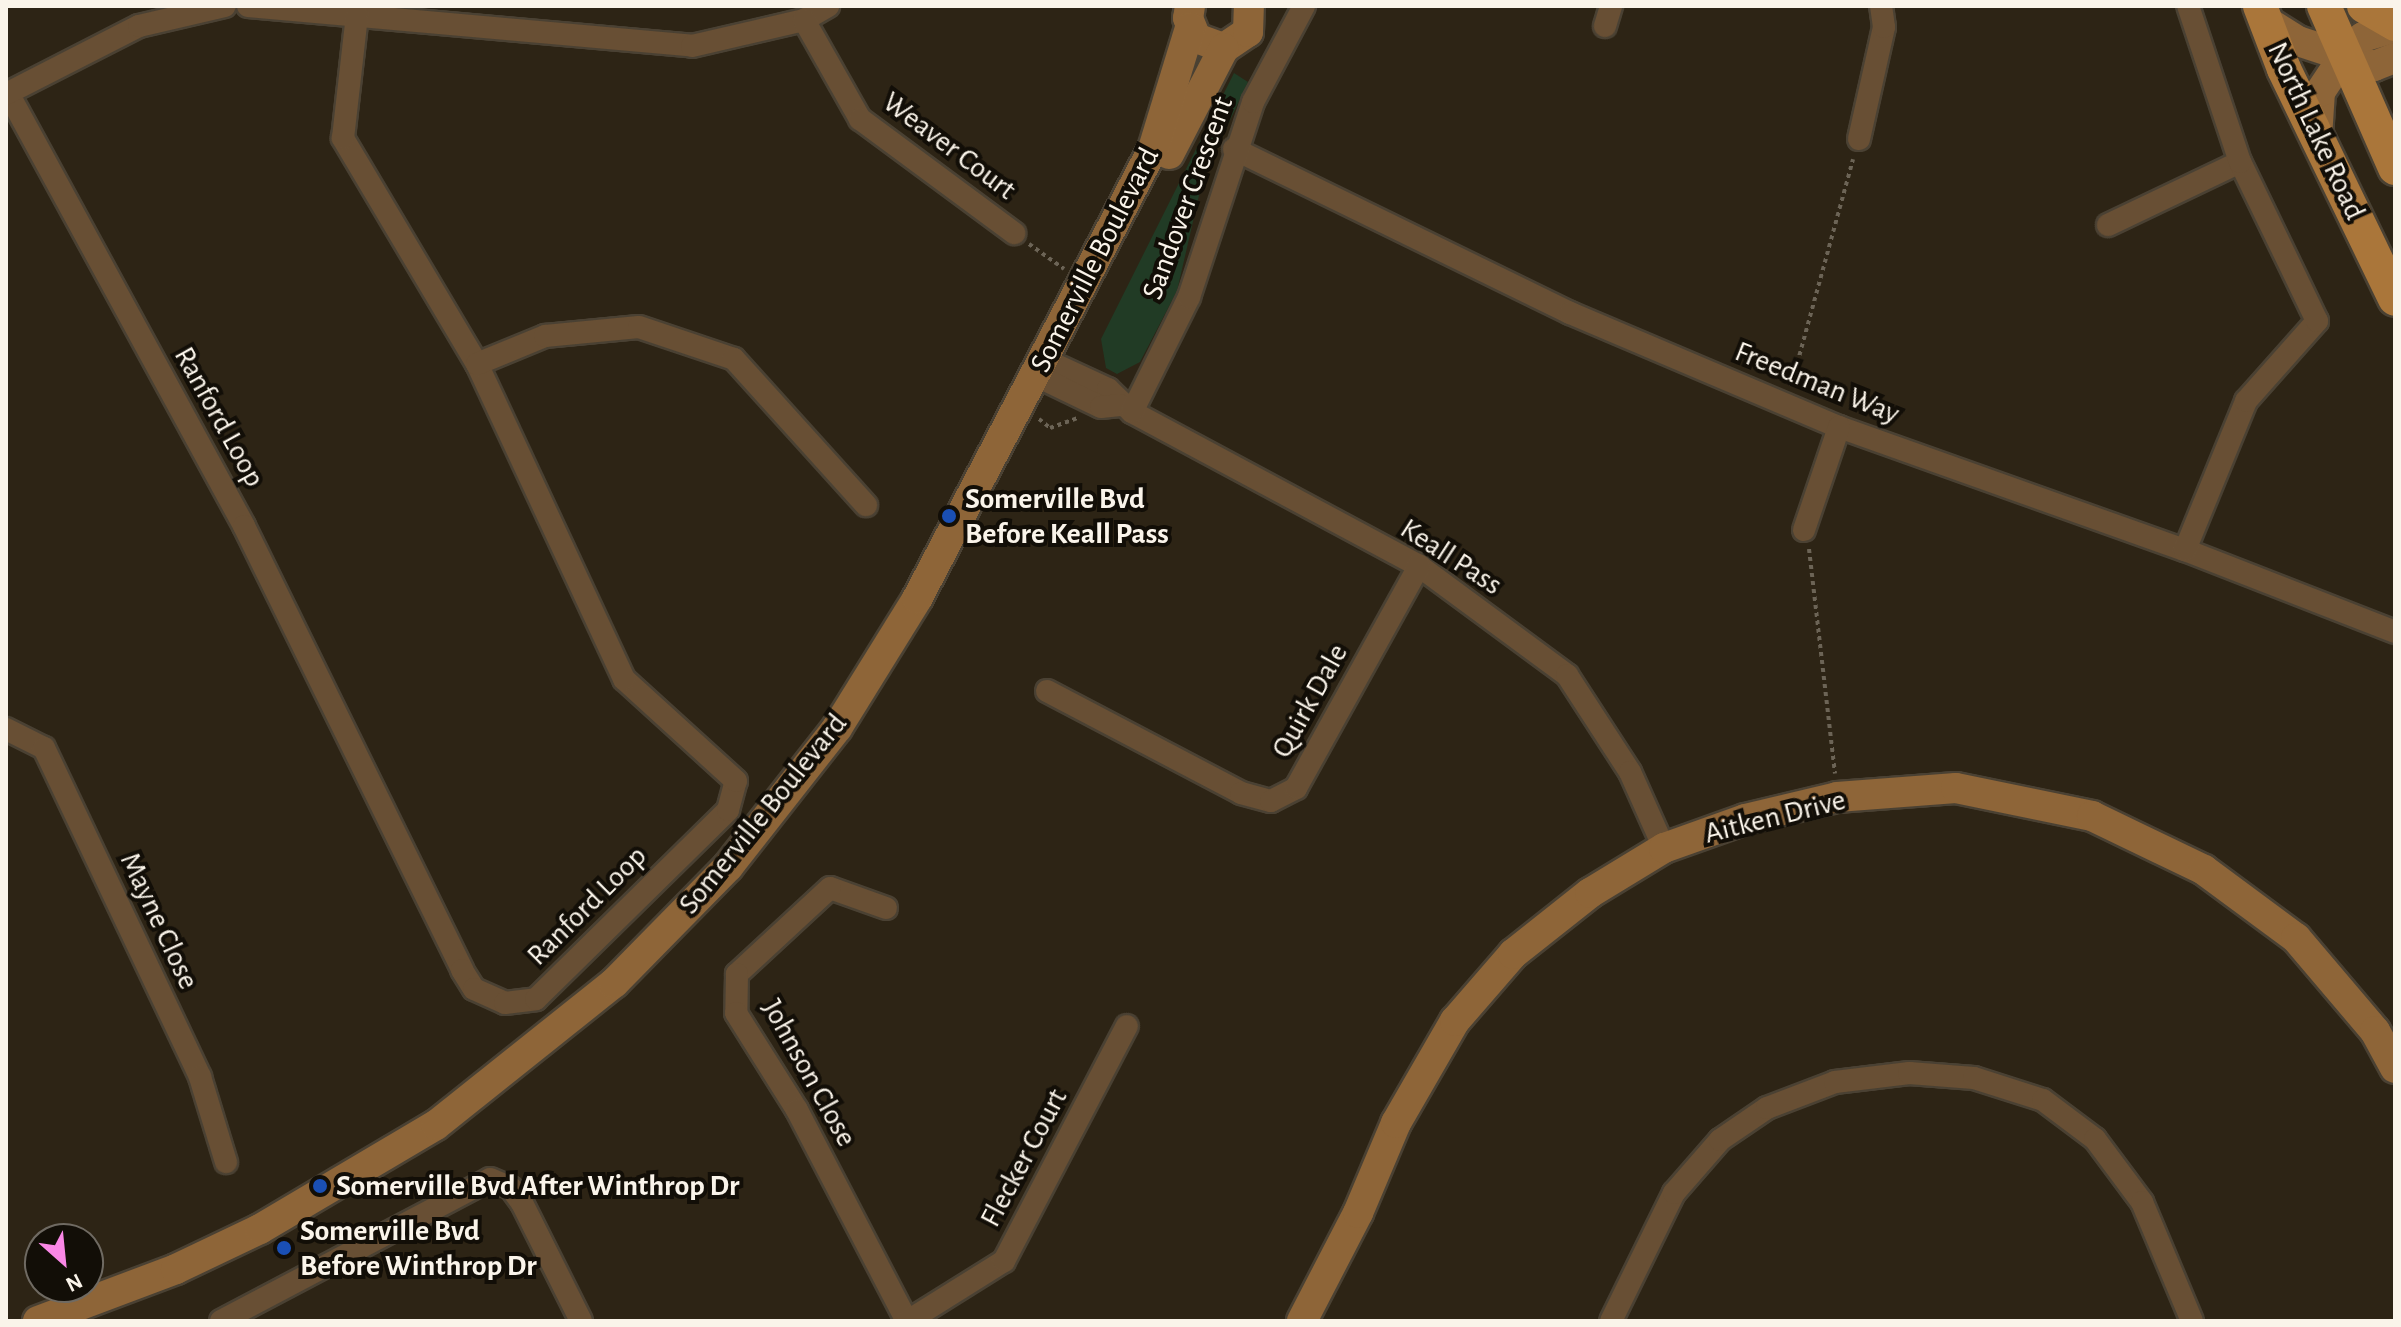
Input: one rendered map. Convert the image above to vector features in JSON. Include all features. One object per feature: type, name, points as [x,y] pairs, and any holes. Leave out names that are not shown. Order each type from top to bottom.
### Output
[{"type":"main road","name":"Somerville Boulevard","points":[[38,1321],[176,1269],[374,1165],[500,1078],[614,983],[728,867],[837,728],[917,599],[1048,372],[1224,48],[1248,32],[1249,6]]},
{"type":"main road","name":"North Lake Road","points":[[2324,6],[2395,168]]},
{"type":"main road","points":[[2364,6],[2395,26]]},
{"type":"main road","points":[[2263,14],[2298,41],[2374,66],[2395,58]]},
{"type":"main road","name":"North Lake Road","points":[[2263,14],[2317,137],[2395,299]]},
{"type":"main road","name":"Somerville Boulevard","points":[[91,1321],[275,1240],[413,1159],[538,1070],[655,966],[712,908],[858,727],[961,558],[1153,149],[1185,15]]},
{"type":"main road","points":[[1185,15],[1204,45],[1224,48]]},
{"type":"main road","points":[[2317,137],[2320,92],[2344,56],[2363,37],[2395,26]]},
{"type":"main road","name":"Aitken Drive","points":[[1302,1321],[1358,1213],[1396,1123],[1455,1021],[1513,954],[1590,893],[1664,848],[1745,819],[1837,797],[1956,788],[2092,816],[2204,870],[2296,938],[2375,1031],[2395,1068]]},
{"type":"street","points":[[7,93],[139,26],[225,6]]},
{"type":"street","points":[[248,6],[692,46],[804,20],[828,6]]},
{"type":"street","name":"Sandover Crescent","points":[[1126,408],[1189,297],[1234,149],[1304,6]]},
{"type":"street","points":[[1859,139],[1884,27],[1881,6]]},
{"type":"street","points":[[2185,550],[2246,401],[2317,321],[2240,162],[2188,6]]},
{"type":"street","name":"Ranford Loop","points":[[7,93],[244,526],[462,970],[474,989],[505,1003],[536,999],[728,810],[736,781],[624,679],[477,364],[343,138],[357,16]]},
{"type":"street","name":"Weaver Court","points":[[804,20],[860,119],[1014,233]]},
{"type":"street","name":"Freedman Way","points":[[1234,149],[1570,313],[1839,427],[2185,550],[2395,632]]},
{"type":"street","points":[[2108,225],[2240,162]]},
{"type":"street","points":[[477,364],[545,336],[639,327],[734,359],[866,505]]},
{"type":"street","name":"Keall Pass","points":[[1048,372],[1108,389],[1126,408],[1419,566],[1567,675],[1630,772],[1664,848]]},
{"type":"street","points":[[1804,530],[1839,427]]},
{"type":"street","name":"Quirk Dale","points":[[1047,691],[1241,793],[1271,801],[1296,788],[1419,566]]},
{"type":"street","name":"Mayne Close","points":[[6,729],[44,748],[200,1077],[226,1162]]},
{"type":"street","name":"Johnson Close","points":[[886,908],[830,888],[737,974],[736,1013],[797,1110],[908,1321]]},
{"type":"street","name":"Flecker Court","points":[[908,1321],[1004,1261],[1127,1026]]},
{"type":"street","points":[[1611,1321],[1674,1193],[1720,1140],[1767,1108],[1835,1082],[1909,1073],[1974,1078],[2043,1100],[2095,1139],[2142,1202],[2192,1321]]},
{"type":"street","points":[[221,1321],[490,1179],[511,1188],[522,1203],[581,1321]]},
{"type":"path","points":[[1786,404],[1859,139]]},
{"type":"path","points":[[1014,233],[1071,274]]},
{"type":"path","points":[[1804,530],[1814,573],[1837,797]]},
{"type":"green space","points":[[1234,73],[1248,82],[1203,178],[1177,291],[1140,362],[1117,374],[1106,368],[1101,339]]},
{"type":"place","name":"Somerville Bvd Before Keall Pass","points":[[949,516]]},
{"type":"place","name":"Somerville Bvd After Winthrop Dr","points":[[320,1186]]},
{"type":"place","name":"Somerville Bvd Before Winthrop Dr","points":[[284,1248]]}]
